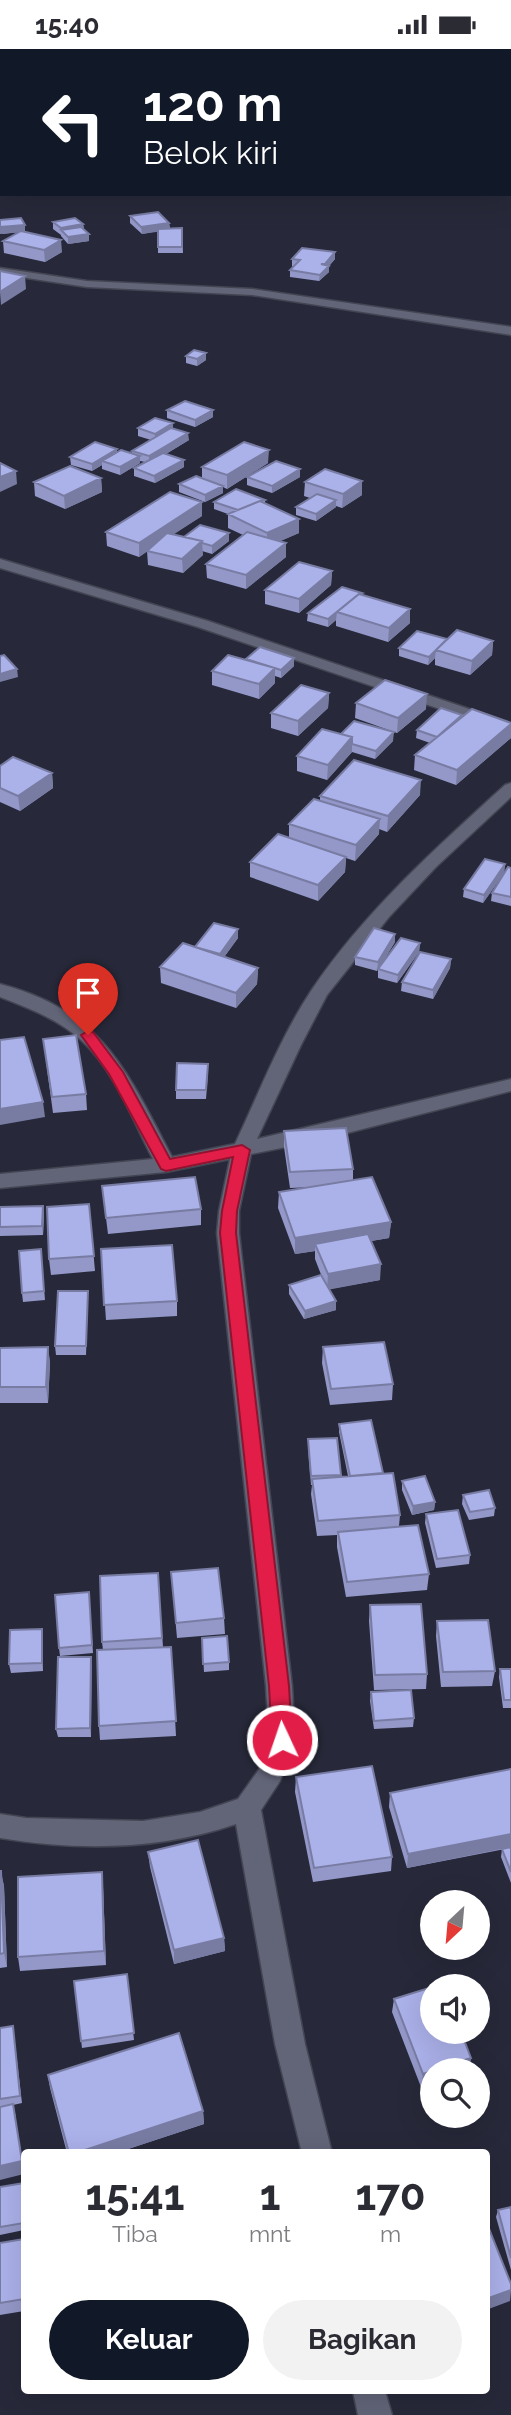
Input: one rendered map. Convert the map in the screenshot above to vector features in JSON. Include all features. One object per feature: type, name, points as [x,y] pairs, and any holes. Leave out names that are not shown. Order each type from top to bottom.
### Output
[{"type":"street","points":[[0,271],[74,283],[252,292],[511,331]]},
{"type":"street","points":[[0,563],[202,624],[511,727]]},
{"type":"street","points":[[0,1826],[143,1833],[200,1824],[247,1808],[271,1773],[282,1740],[279,1686],[228,1233],[229,1211],[242,1150],[291,1045],[319,993],[393,903],[430,863],[511,788]]},
{"type":"street","points":[[0,990],[44,1007],[88,1035],[116,1072],[166,1165]]},
{"type":"street","points":[[0,1181],[166,1165],[242,1150],[511,1085]]},
{"type":"street","points":[[247,1808],[290,2044],[316,2149]]},
{"type":"street","points":[[370,2394],[374,2415]]},
{"type":"building","points":[[158,212],[169,223],[141,227],[130,216]]},
{"type":"building","points":[[21,218],[25,225],[0,227],[0,220]]},
{"type":"building","points":[[75,218],[83,224],[61,228],[53,222]]},
{"type":"building","points":[[81,227],[89,234],[68,237],[61,230]]},
{"type":"building","points":[[182,228],[182,247],[158,247],[158,229]]},
{"type":"building","points":[[21,231],[61,240],[44,250],[3,241]]},
{"type":"building","points":[[302,248],[335,252],[325,264],[321,264],[329,266],[320,275],[290,270],[300,260],[292,259]]},
{"type":"building","points":[[0,271],[25,276],[0,292]]},
{"type":"building","points":[[194,350],[206,353],[197,359],[186,356]]},
{"type":"building","points":[[185,401],[213,410],[195,420],[167,410]]},
{"type":"building","points":[[155,418],[173,423],[155,434],[138,428]]},
{"type":"building","points":[[171,428],[188,433],[149,456],[132,451]]},
{"type":"building","points":[[95,442],[117,449],[92,464],[70,457]]},
{"type":"building","points":[[244,442],[269,450],[227,475],[202,467]]},
{"type":"building","points":[[121,450],[140,456],[120,467],[102,461]]},
{"type":"building","points":[[163,453],[184,460],[154,476],[134,468]]},
{"type":"building","points":[[276,461],[300,469],[272,486],[247,477]]},
{"type":"building","points":[[0,463],[16,471],[0,477]]},
{"type":"building","points":[[70,466],[101,478],[64,496],[34,482]]},
{"type":"building","points":[[325,469],[362,481],[343,494],[305,482]]},
{"type":"building","points":[[196,476],[223,486],[205,495],[179,484]]},
{"type":"building","points":[[236,489],[265,500],[238,510],[214,502]]},
{"type":"building","points":[[170,492],[202,502],[139,543],[106,532]]},
{"type":"building","points":[[317,494],[336,500],[316,514],[296,507]]},
{"type":"building","points":[[260,501],[299,519],[267,533],[228,514]]},
{"type":"building","points":[[200,525],[229,533],[212,546],[184,537]]},
{"type":"building","points":[[247,532],[286,543],[246,575],[206,564]]},
{"type":"building","points":[[167,533],[202,541],[182,559],[147,551]]},
{"type":"building","points":[[299,562],[332,571],[299,599],[265,590]]},
{"type":"building","points":[[342,587],[362,593],[328,619],[308,613]]},
{"type":"building","points":[[359,594],[410,609],[389,628],[337,612]]},
{"type":"building","points":[[457,630],[493,641],[472,661],[436,650]]},
{"type":"building","points":[[417,631],[447,639],[429,657],[399,648]]},
{"type":"building","points":[[260,647],[294,658],[281,670],[246,659]]},
{"type":"building","points":[[4,655],[17,669],[0,674],[0,656]]},
{"type":"building","points":[[228,655],[275,668],[259,684],[212,671]]},
{"type":"building","points":[[385,680],[427,694],[398,718],[356,703]]},
{"type":"building","points":[[301,685],[329,693],[298,721],[271,713]]},
{"type":"building","points":[[441,708],[462,715],[437,737],[417,730]]},
{"type":"building","points":[[472,709],[511,724],[457,770],[415,755]]},
{"type":"building","points":[[354,721],[394,732],[376,751],[352,744],[352,737],[341,734]]},
{"type":"building","points":[[322,729],[352,737],[328,765],[297,756]]},
{"type":"building","points":[[13,757],[52,773],[18,796],[0,788],[0,766]]},
{"type":"building","points":[[354,760],[421,780],[388,816],[320,796]]},
{"type":"building","points":[[314,799],[380,819],[356,845],[289,824]]},
{"type":"building","points":[[278,834],[346,857],[318,885],[250,862]]},
{"type":"building","points":[[485,859],[505,864],[484,895],[464,889]]},
{"type":"building","points":[[508,867],[511,868],[511,897],[492,893]]},
{"type":"building","points":[[214,923],[238,929],[220,954],[195,947]]},
{"type":"building","points":[[374,928],[395,934],[378,962],[355,957]]},
{"type":"building","points":[[401,938],[420,943],[398,975],[378,969]]},
{"type":"building","points":[[183,943],[258,968],[236,993],[160,967]]},
{"type":"building","points":[[420,952],[451,959],[433,990],[402,982]]},
{"type":"building","points":[[76,1035],[86,1094],[52,1097],[43,1039]]},
{"type":"building","points":[[24,1037],[43,1102],[0,1109],[0,1040]]},
{"type":"building","points":[[177,1063],[208,1064],[206,1090],[176,1090]]},
{"type":"building","points":[[346,1128],[353,1169],[290,1172],[284,1131]]},
{"type":"building","points":[[195,1177],[201,1209],[106,1218],[102,1186]]},
{"type":"building","points":[[372,1177],[391,1222],[295,1238],[279,1192]]},
{"type":"building","points":[[89,1204],[94,1256],[49,1259],[47,1207]]},
{"type":"building","points":[[43,1206],[42,1226],[0,1227],[0,1207]]},
{"type":"building","points":[[368,1234],[381,1264],[328,1274],[315,1244]]},
{"type":"building","points":[[172,1245],[177,1301],[104,1305],[101,1249]]},
{"type":"building","points":[[41,1249],[44,1291],[22,1293],[19,1251]]},
{"type":"building","points":[[321,1275],[336,1301],[305,1311],[289,1285]]},
{"type":"building","points":[[58,1291],[88,1291],[86,1346],[55,1346]]},
{"type":"building","points":[[384,1342],[393,1384],[331,1389],[323,1347]]},
{"type":"building","points":[[48,1347],[46,1387],[0,1387],[0,1348]]},
{"type":"building","points":[[371,1420],[383,1473],[350,1476],[339,1424]]},
{"type":"building","points":[[337,1438],[341,1475],[311,1476],[308,1439]]},
{"type":"building","points":[[393,1473],[400,1515],[318,1521],[312,1479]]},
{"type":"building","points":[[425,1476],[435,1502],[413,1506],[402,1481]]},
{"type":"building","points":[[489,1490],[495,1508],[470,1512],[463,1495]]},
{"type":"building","points":[[458,1510],[470,1555],[437,1559],[426,1514]]},
{"type":"building","points":[[418,1525],[429,1574],[347,1582],[338,1532]]},
{"type":"building","points":[[218,1568],[224,1618],[176,1623],[171,1572]]},
{"type":"building","points":[[158,1573],[162,1638],[102,1642],[100,1576]]},
{"type":"building","points":[[89,1592],[92,1645],[59,1648],[55,1595]]},
{"type":"building","points":[[421,1604],[427,1674],[375,1675],[370,1605]]},
{"type":"building","points":[[488,1620],[495,1671],[443,1672],[437,1621]]},
{"type":"building","points":[[42,1629],[42,1663],[9,1664],[10,1630]]},
{"type":"building","points":[[227,1636],[229,1662],[203,1664],[202,1638]]},
{"type":"building","points":[[171,1647],[176,1721],[99,1726],[97,1650]]},
{"type":"building","points":[[58,1657],[91,1657],[90,1728],[56,1729]]},
{"type":"building","points":[[500,1669],[511,1669],[511,1700],[504,1700]]},
{"type":"building","points":[[411,1690],[414,1718],[374,1721],[371,1692]]},
{"type":"building","points":[[372,1766],[392,1857],[314,1868],[296,1777]]},
{"type":"building","points":[[511,1769],[511,1834],[408,1854],[390,1793]]},
{"type":"building","points":[[198,1840],[224,1938],[174,1950],[148,1852]]},
{"type":"building","points":[[511,1847],[511,1872],[502,1849]]},
{"type":"building","points":[[0,1871],[4,1953],[0,1954]]},
{"type":"building","points":[[102,1872],[104,1951],[18,1957],[18,1877]]},
{"type":"building","points":[[127,1974],[134,2033],[81,2041],[74,1981]]},
{"type":"building","points":[[420,1991],[420,2044],[466,2044],[471,2058],[420,2058],[420,2066],[394,1999]]},
{"type":"building","points":[[13,2026],[20,2096],[0,2099],[0,2028]]},
{"type":"building","points":[[179,2033],[203,2111],[88,2149],[68,2149],[48,2075]]},
{"type":"building","points":[[13,2104],[21,2161],[0,2166],[0,2107]]},
{"type":"building","points":[[21,2184],[21,2224],[0,2227],[0,2187]]},
{"type":"building","points":[[511,2207],[511,2258],[498,2210]]},
{"type":"building","points":[[490,2231],[511,2284],[511,2290],[490,2298]]},
{"type":"building","points":[[21,2240],[21,2300],[0,2303],[0,2243]]},
{"type":"route","points":[[88,1035],[116,1072],[166,1165],[242,1150],[229,1211],[228,1233],[279,1686],[282,1740]]}]
